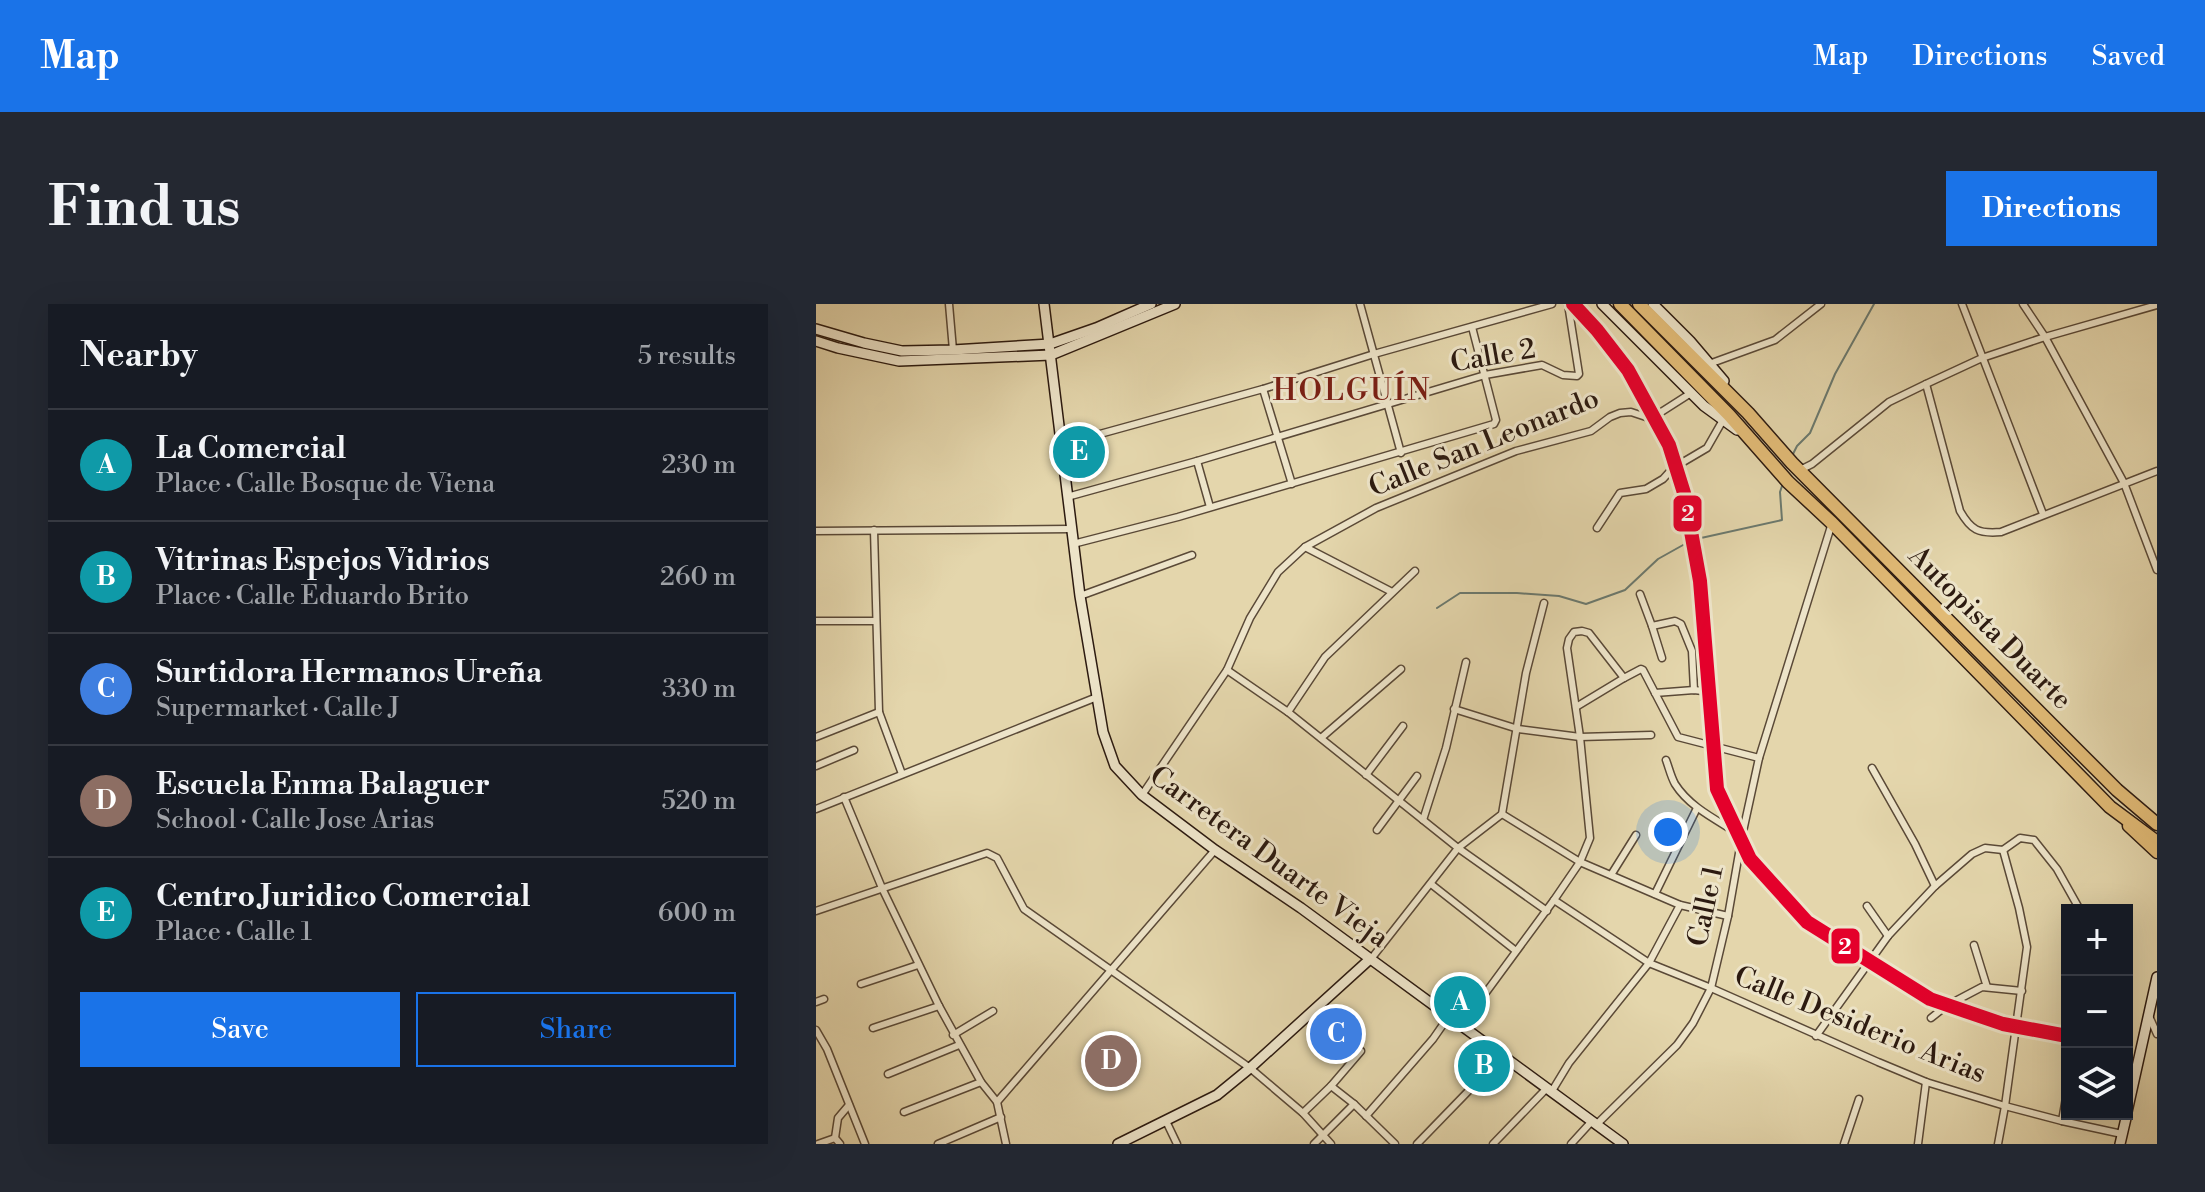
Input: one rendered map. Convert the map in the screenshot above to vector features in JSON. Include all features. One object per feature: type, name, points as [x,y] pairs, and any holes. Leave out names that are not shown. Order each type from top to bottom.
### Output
[{"type":"highway","points":[[1620,304],[1750,440]]},
{"type":"highway","points":[[1639,304],[1748,413]]},
{"type":"highway","name":"Autopista Duarte","points":[[1748,413],[1776,446],[2117,790],[2157,824]]},
{"type":"highway","name":"Autopista Duarte","points":[[1750,440],[2110,807],[2157,842]]},
{"type":"main road","name":"Carretera Duarte Vieja","points":[[1044,304],[1080,596],[1103,732],[1115,766],[1142,795],[1215,850],[1301,908],[1623,1144]]},
{"type":"main road","points":[[816,329],[902,351],[1050,344],[1151,304]]},
{"type":"main road","points":[[816,341],[899,361],[1051,355],[1175,304]]},
{"type":"main road","points":[[1602,304],[1704,406],[1750,440]]},
{"type":"main road","points":[[1653,304],[1690,341],[1748,413]]},
{"type":"main road","name":"Autopista Duarte","points":[[2110,807],[2157,853]]},
{"type":"main road","points":[[1118,1144],[1217,1095],[1370,959]]},
{"type":"main road","points":[[2133,1087],[2157,977]]},
{"type":"street","points":[[949,304],[953,350]]},
{"type":"street","points":[[1360,304],[1401,453]]},
{"type":"street","points":[[1060,445],[1552,304]]},
{"type":"street","name":"Calle 2","points":[[1067,497],[1485,375],[1542,365],[1563,375],[1579,376],[1568,304]]},
{"type":"street","points":[[1709,364],[1775,340],[1821,304]]},
{"type":"street","points":[[1962,304],[2043,514]]},
{"type":"street","points":[[2023,304],[2045,337],[2124,483],[2157,570]]},
{"type":"street","points":[[1796,466],[1812,464],[1889,402],[1982,358],[2157,305]]},
{"type":"street","points":[[1073,544],[1401,453],[1496,422],[1472,327]]},
{"type":"street","points":[[1926,384],[1960,511],[1975,529],[1988,533],[2001,532],[2157,471]]},
{"type":"street","points":[[1263,389],[1292,484]]},
{"type":"street","name":"Calle San Leonardo","points":[[1142,795],[1227,670],[1250,618],[1278,572],[1305,547],[1376,508],[1516,451],[1591,431],[1620,413],[1655,416],[1691,393]]},
{"type":"street","points":[[1597,528],[1620,493],[1646,489],[1707,448],[1723,420]]},
{"type":"street","points":[[1197,461],[1210,507]]},
{"type":"street","name":"Calle 1","points":[[1571,1144],[1677,1045],[1693,1023],[1711,988],[1759,758],[1832,523]]},
{"type":"street","points":[[816,531],[1071,529]]},
{"type":"street","points":[[874,530],[879,712],[902,774]]},
{"type":"street","points":[[1305,547],[1392,592]]},
{"type":"street","points":[[1080,596],[1192,555]]},
{"type":"street","points":[[1288,712],[1325,657],[1415,571]]},
{"type":"street","points":[[1640,594],[1662,658]]},
{"type":"street","points":[[1370,959],[1458,848],[1502,814],[1526,673],[1544,603]]},
{"type":"street","points":[[816,621],[876,621]]},
{"type":"street","points":[[1652,626],[1675,621],[1681,624],[1692,651],[1694,690]]},
{"type":"street","points":[[1462,1025],[1547,911],[1580,862],[1590,838],[1567,648],[1574,632],[1589,633],[1624,678]]},
{"type":"street","points":[[1423,820],[1446,748],[1466,662]]},
{"type":"street","points":[[1321,738],[1401,669]]},
{"type":"street","points":[[1576,707],[1642,669],[1678,737],[1759,758]]},
{"type":"street","points":[[1227,670],[1288,712],[1458,848],[1547,911]]},
{"type":"street","points":[[1655,693],[1711,692],[1717,748]]},
{"type":"street","points":[[816,809],[1097,697]]},
{"type":"street","points":[[1454,709],[1518,729],[1580,737],[1651,735]]},
{"type":"street","points":[[816,737],[879,712]]},
{"type":"street","points":[[1366,775],[1403,726]]},
{"type":"street","points":[[816,766],[854,750]]},
{"type":"street","points":[[1666,760],[1675,784],[1697,808],[1742,836]]},
{"type":"street","points":[[1872,768],[1935,886]]},
{"type":"street","points":[[1377,830],[1417,776]]},
{"type":"street","points":[[1873,793],[1885,791]]},
{"type":"street","points":[[844,797],[882,888],[953,1035],[997,1102],[1006,1144]]},
{"type":"street","points":[[1655,894],[1697,808]]},
{"type":"street","points":[[1502,814],[1580,862],[1680,905],[1728,916]]},
{"type":"street","points":[[1611,875],[1636,835]]},
{"type":"street","points":[[1816,1036],[1888,936],[1935,886],[1972,854],[1985,848],[2003,850],[2020,838],[2034,840],[2057,869],[2077,904]]},
{"type":"street","points":[[997,1102],[1215,850]]},
{"type":"street","points":[[1998,1144],[2027,947],[2003,850]]},
{"type":"street","points":[[816,911],[987,853],[993,854],[1024,909],[1250,1068],[1303,1113],[1331,1144]]},
{"type":"street","points":[[1431,884],[1516,951]]},
{"type":"street","name":"Calle Desiderio Arias","points":[[1554,900],[1649,963],[1816,1036],[1926,1082],[2121,1139]]},
{"type":"street","points":[[1493,1144],[1550,1090],[1649,963],[1680,905]]},
{"type":"street","points":[[1867,906],[1888,936]]},
{"type":"street","points":[[1974,945],[1987,987]]},
{"type":"street","points":[[861,984],[918,965]]},
{"type":"street","points":[[1931,1018],[1971,992],[1987,987],[2022,991]]},
{"type":"street","points":[[816,1002],[824,999]]},
{"type":"street","points":[[873,1028],[939,1006]]},
{"type":"street","points":[[953,1035],[993,1011]]},
{"type":"street","points":[[1366,1116],[1449,1016]]},
{"type":"street","points":[[2149,1016],[2157,1034]]},
{"type":"street","points":[[816,1030],[827,1049],[865,1144]]},
{"type":"street","points":[[888,1074],[959,1045]]},
{"type":"street","points":[[1303,1113],[1361,1051]]},
{"type":"street","points":[[1417,1144],[1501,1054]]},
{"type":"street","points":[[904,1112],[981,1082]]},
{"type":"street","points":[[1918,1144],[1926,1082]]},
{"type":"street","points":[[1331,1086],[1395,1144]]},
{"type":"street","points":[[1844,1144],[1859,1099]]},
{"type":"street","points":[[1314,1144],[1354,1104]]},
{"type":"street","points":[[818,1144],[838,1141],[838,1118],[849,1105]]},
{"type":"street","points":[[938,1144],[1001,1117]]},
{"type":"street","points":[[1166,1121],[1177,1144]]},
{"type":"waterway","points":[[1793,454],[1810,433],[1835,374],[1874,304]]},
{"type":"waterway","points":[[1437,608],[1460,593],[1559,596],[1586,604],[1625,590],[1658,559],[1692,540],[1782,520],[1780,492],[1783,483]]},
{"type":"metro line","name":"2","points":[[1573,304],[1628,370],[1669,445],[1684,493],[1700,581],[1717,789],[1750,859],[1807,922],[1930,999],[2003,1024],[2061,1035]]},
{"type":"place","name":"Centro Juridico Comercial","points":[[1079,452]]},
{"type":"place","name":"La Comercial","points":[[1460,1002]]},
{"type":"place","name":"Surtidora Hermanos Ureña","points":[[1336,1034]]},
{"type":"place","name":"Escuela Enma Balaguer","points":[[1111,1061]]},
{"type":"place","name":"Vitrinas Espejos Vidrios","points":[[1484,1066]]},
{"type":"district","name":"HOLGUÍN","points":[[1352,391]]}]
